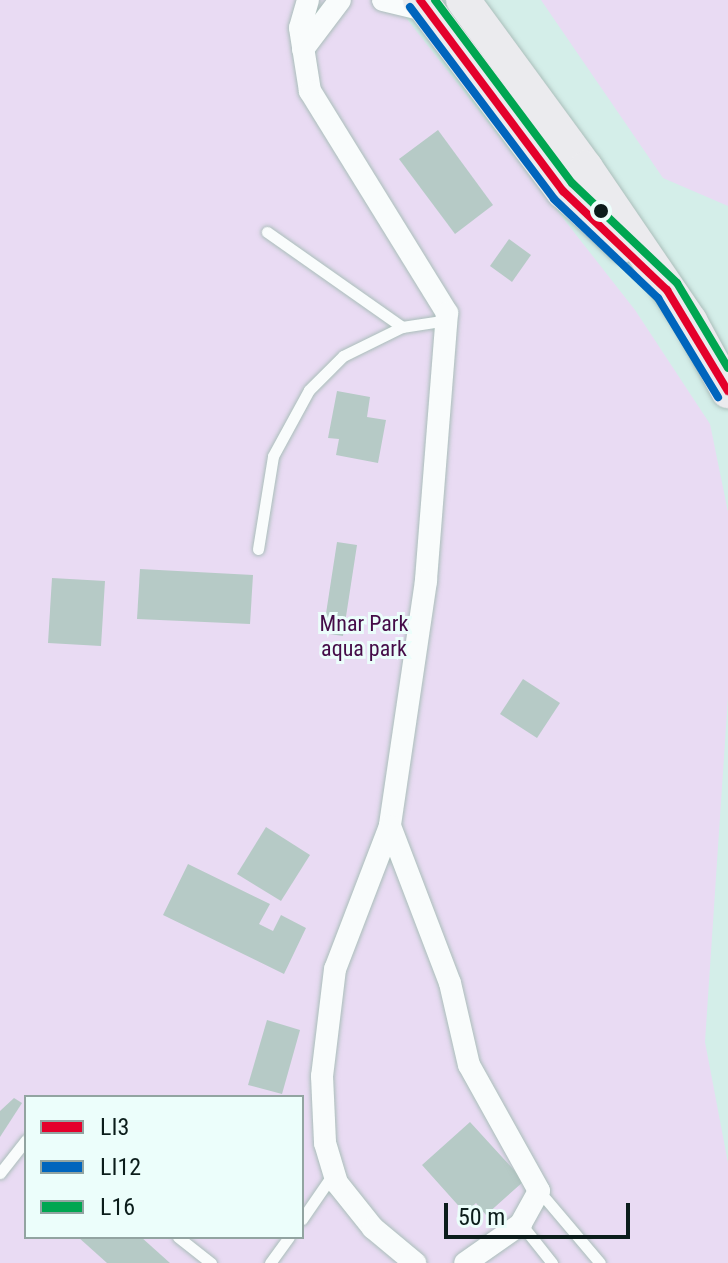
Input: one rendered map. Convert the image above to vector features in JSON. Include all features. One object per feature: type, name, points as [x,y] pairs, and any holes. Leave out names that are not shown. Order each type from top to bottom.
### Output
[{"type":"main road","points":[[463,0],[586,168],[649,268],[690,321],[728,391]]},
{"type":"main road","points":[[424,6],[563,191],[649,268]]},
{"type":"street","points":[[308,0],[301,54],[310,91],[439,289],[448,320],[426,581],[390,826],[326,1003],[322,1076],[334,1173],[354,1208],[415,1263]]},
{"type":"street","points":[[301,54],[340,0]]},
{"type":"street","points":[[383,0],[424,6]]},
{"type":"street","points":[[390,826],[450,983],[469,1065],[539,1191],[521,1224],[465,1263]]},
{"type":"lane","points":[[267,232],[402,327]]},
{"type":"lane","points":[[258,549],[261,497],[290,419],[327,369],[402,327],[448,320]]},
{"type":"lane","points":[[0,1173],[24,1143]]},
{"type":"lane","points":[[304,1216],[334,1173]]},
{"type":"lane","points":[[539,1191],[600,1263]]},
{"type":"lane","points":[[521,1224],[552,1263]]},
{"type":"lane","points":[[181,1239],[211,1263]]},
{"type":"lane","points":[[270,1263],[288,1239]]},
{"type":"green space","name":"Mnar Park aqua park","points":[[0,0],[392,0],[635,310],[710,424],[728,512],[728,697],[705,1042],[728,1163],[728,1263],[0,1263]]},
{"type":"green space","points":[[541,0],[728,0],[728,206],[663,178]]},
{"type":"building","points":[[438,130],[493,205],[455,234],[399,159]]},
{"type":"building","points":[[509,239],[531,255],[512,282],[490,266]]},
{"type":"building","points":[[337,391],[370,397],[367,417],[386,420],[378,463],[336,455],[339,439],[328,438]]},
{"type":"building","points":[[337,542],[357,545],[343,636],[323,633]]},
{"type":"building","points":[[140,569],[253,575],[250,624],[137,619]]},
{"type":"building","points":[[52,578],[105,581],[101,646],[48,643]]},
{"type":"building","points":[[523,679],[560,703],[537,738],[500,714]]},
{"type":"building","points":[[266,827],[310,855],[281,901],[237,874]]},
{"type":"building","points":[[188,864],[270,904],[259,924],[273,931],[281,915],[306,928],[284,974],[163,915]]},
{"type":"building","points":[[267,1020],[300,1030],[282,1094],[248,1085]]},
{"type":"building","points":[[14,1098],[22,1103],[0,1137],[0,1111]]},
{"type":"building","points":[[470,1122],[524,1181],[486,1215],[476,1203],[465,1213],[422,1165]]},
{"type":"building","points":[[80,1239],[143,1239],[170,1263],[107,1263]]},
{"type":"transit line","name":"LI3","points":[[420,0],[563,191],[667,290],[728,391]]},
{"type":"transit line","name":"L16","points":[[435,0],[572,183],[677,283],[728,368]]},
{"type":"transit line","name":"LI12","points":[[410,7],[554,199],[658,298],[718,397]]}]
